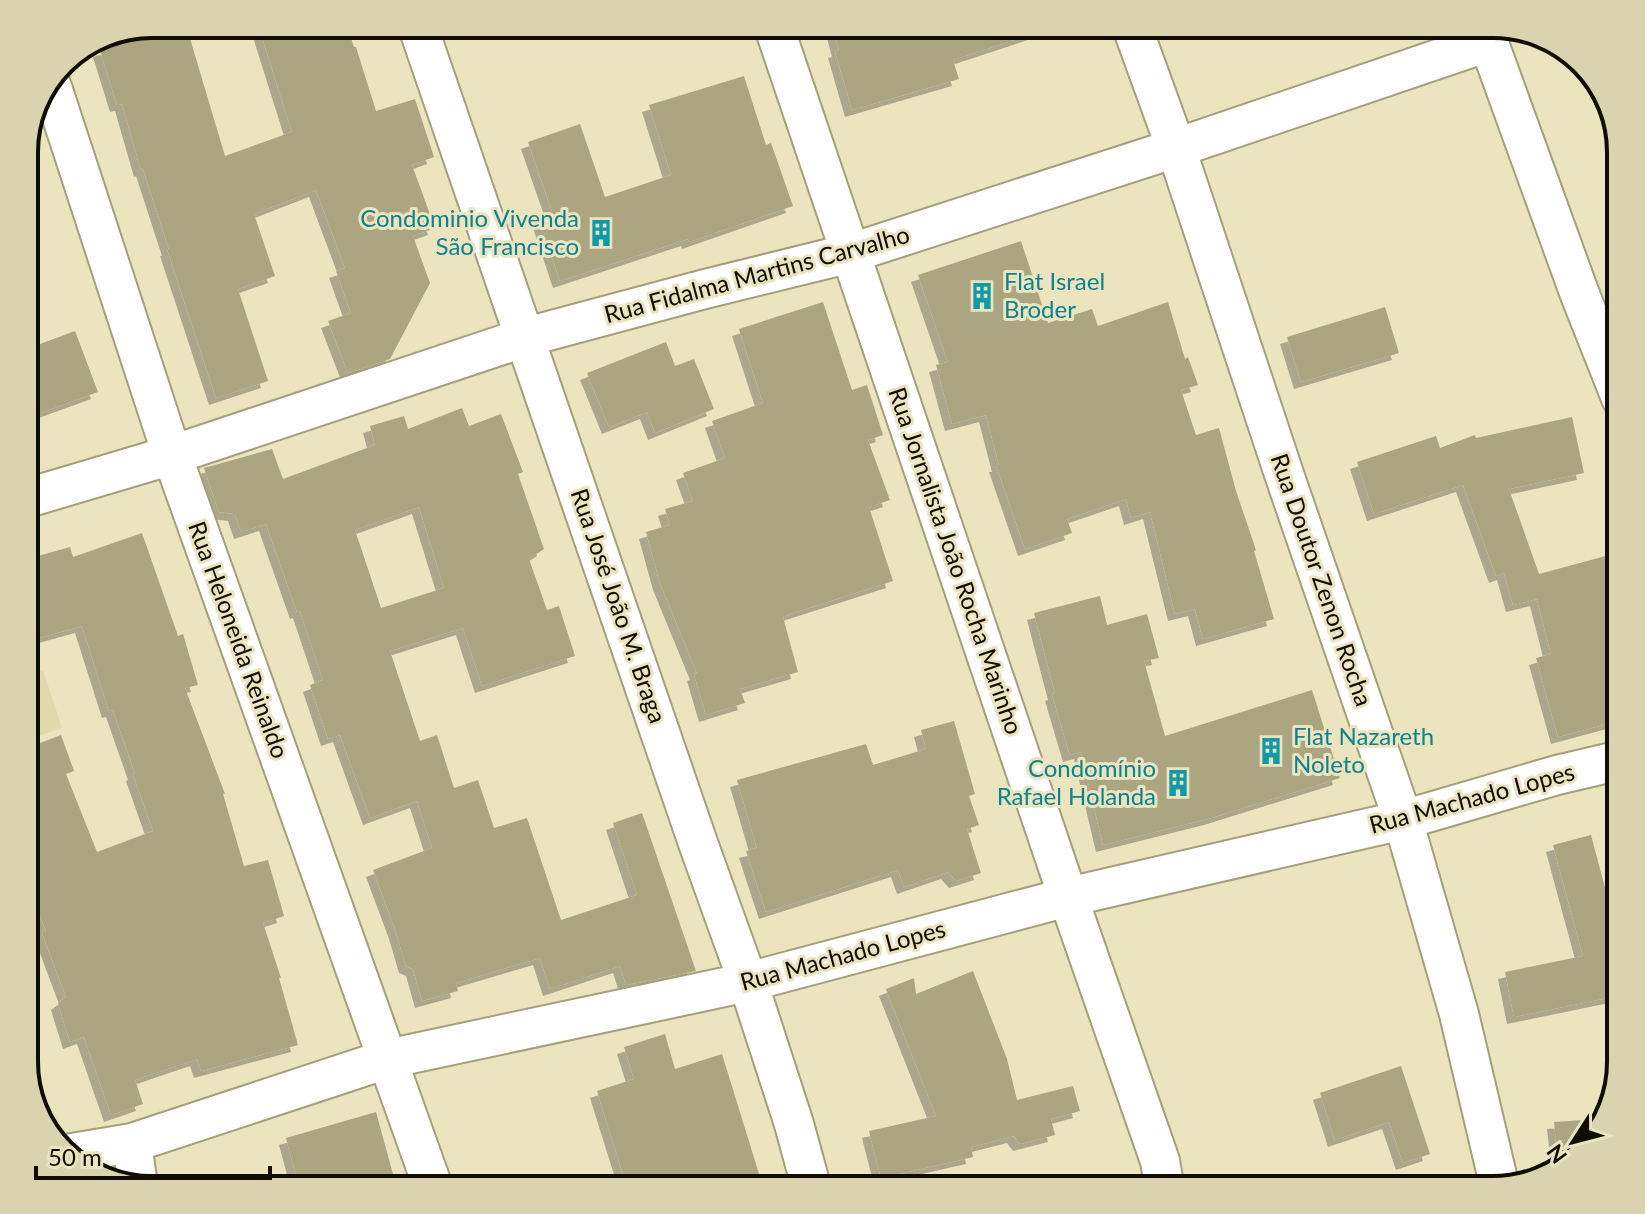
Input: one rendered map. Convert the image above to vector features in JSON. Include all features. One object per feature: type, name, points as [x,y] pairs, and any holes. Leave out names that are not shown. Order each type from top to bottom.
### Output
[{"type":"street","name":"Rua José João M. Braga","points":[[422,38],[748,982],[808,1176]]},
{"type":"street","name":"Rua Jornalista João Rocha Marinho","points":[[778,38],[1163,1176]]},
{"type":"street","name":"Rua Doutor Zenon Rocha","points":[[1136,38],[1403,820],[1459,1014],[1497,1176]]},
{"type":"street","name":"Rua Fidalma Martins Carvalho","points":[[38,495],[172,455],[526,337],[851,253],[1176,148],[1472,38]]},
{"type":"street","points":[[1487,38],[1607,363]]},
{"type":"street","name":"Rua Heloneida Reinaldo","points":[[54,94],[172,455],[429,1176]]},
{"type":"street","name":"Rua Machado Lopes","points":[[82,1151],[132,1143],[387,1059],[748,982],[1068,897],[1403,820],[1607,763]]},
{"type":"street","points":[[132,1143],[136,1175]]},
{"type":"shaded area","points":[[43,670],[62,728],[38,736],[38,672]]},
{"type":"building","points":[[190,38],[225,156],[292,132],[262,38],[351,38],[376,111],[415,99],[434,157],[412,165],[435,228],[413,236],[430,283],[390,359],[348,373],[328,321],[351,313],[336,271],[345,268],[316,190],[254,214],[275,276],[238,289],[268,381],[216,398],[122,104],[117,105],[100,51],[136,39]]},
{"type":"building","points":[[836,38],[1020,38],[953,60],[959,79],[852,110],[835,51],[839,50]]},
{"type":"building","points":[[744,76],[766,145],[771,143],[793,206],[689,242],[688,239],[560,281],[539,218],[553,214],[528,142],[580,124],[605,197],[671,175],[649,105]]},
{"type":"building","points":[[1021,241],[1048,323],[1092,309],[1098,326],[1168,302],[1185,359],[1188,357],[1198,385],[1181,390],[1196,435],[1219,428],[1274,619],[1203,639],[1195,609],[1175,614],[1150,512],[1131,518],[1126,499],[1067,519],[1072,533],[1025,549],[996,465],[999,465],[986,415],[952,424],[936,365],[948,362],[918,275]]},
{"type":"building","points":[[823,302],[852,390],[867,385],[883,435],[868,440],[890,500],[869,507],[893,581],[783,617],[798,672],[740,689],[745,703],[706,715],[694,674],[697,673],[660,583],[646,532],[670,525],[665,509],[693,501],[683,473],[725,458],[712,421],[763,403],[739,329]]},
{"type":"building","points":[[1385,307],[1399,353],[1301,382],[1287,337]]},
{"type":"building","points":[[75,331],[98,392],[38,414],[38,345]]},
{"type":"building","points":[[666,342],[675,366],[694,359],[714,409],[655,433],[647,412],[609,427],[587,373]]},
{"type":"building","points":[[462,408],[469,426],[501,414],[523,472],[518,474],[544,549],[529,559],[547,610],[559,606],[575,656],[482,686],[463,628],[390,651],[420,741],[437,735],[454,788],[478,780],[494,828],[527,818],[561,920],[637,895],[613,823],[642,813],[696,971],[626,985],[620,966],[550,989],[540,958],[456,983],[458,991],[422,1001],[413,969],[406,966],[373,870],[432,848],[417,801],[370,818],[340,735],[328,739],[310,685],[323,680],[266,524],[241,532],[235,514],[219,512],[204,468],[272,449],[283,479],[375,445],[370,426],[404,416],[408,429]],"holes":[[[419,507],[444,588],[381,608],[355,530]]]},
{"type":"building","points":[[1572,417],[1584,473],[1509,489],[1539,574],[1607,556],[1607,724],[1558,737],[1536,658],[1551,654],[1537,599],[1513,605],[1504,573],[1496,576],[1463,485],[1374,514],[1357,462],[1436,436],[1440,448],[1475,435],[1476,438]]},
{"type":"building","points":[[142,533],[178,636],[183,634],[198,685],[185,688],[225,794],[244,866],[268,860],[284,916],[263,923],[298,1045],[201,1071],[197,1059],[135,1080],[143,1104],[111,1115],[84,1037],[70,1042],[58,1003],[66,997],[42,933],[46,931],[38,911],[38,744],[61,735],[74,771],[66,774],[97,852],[153,831],[82,626],[38,638],[38,556],[70,547],[73,557]]},
{"type":"building","points":[[1100,596],[1107,625],[1147,614],[1159,658],[1144,661],[1165,736],[1312,690],[1340,778],[1211,818],[1103,845],[1081,752],[1070,755],[1052,694],[1055,693],[1034,613]]},
{"type":"building","points":[[954,721],[975,794],[969,796],[979,825],[967,829],[981,873],[956,881],[948,872],[904,887],[898,870],[766,912],[746,851],[757,848],[737,780],[866,744],[873,765],[926,749],[921,730]]},
{"type":"building","points":[[1591,835],[1607,895],[1607,998],[1514,1017],[1505,972],[1583,956],[1553,845]]},
{"type":"building","points":[[973,971],[1007,1059],[1017,1100],[1073,1086],[1080,1111],[1051,1119],[1055,1135],[1020,1144],[1014,1136],[971,1147],[973,1157],[880,1176],[869,1131],[936,1116],[886,989],[914,978],[916,994]]},
{"type":"building","points":[[665,1034],[675,1069],[722,1054],[760,1176],[624,1176],[597,1091],[634,1079],[624,1047]]},
{"type":"building","points":[[1401,1066],[1430,1154],[1403,1163],[1389,1122],[1335,1140],[1320,1093]]},
{"type":"building","points":[[376,1112],[393,1174],[296,1176],[286,1138]]},
{"type":"building","points":[[1583,1120],[1584,1130],[1574,1143],[1558,1155],[1554,1122]]},
{"type":"place","name":"Condominio Vivenda São Francisco","points":[[601,233]]},
{"type":"place","name":"Flat Israel Broder","points":[[982,296]]},
{"type":"place","name":"Flat Nazareth Noleto","points":[[1271,751]]},
{"type":"place","name":"Condomínio Rafael Holanda","points":[[1178,783]]}]
